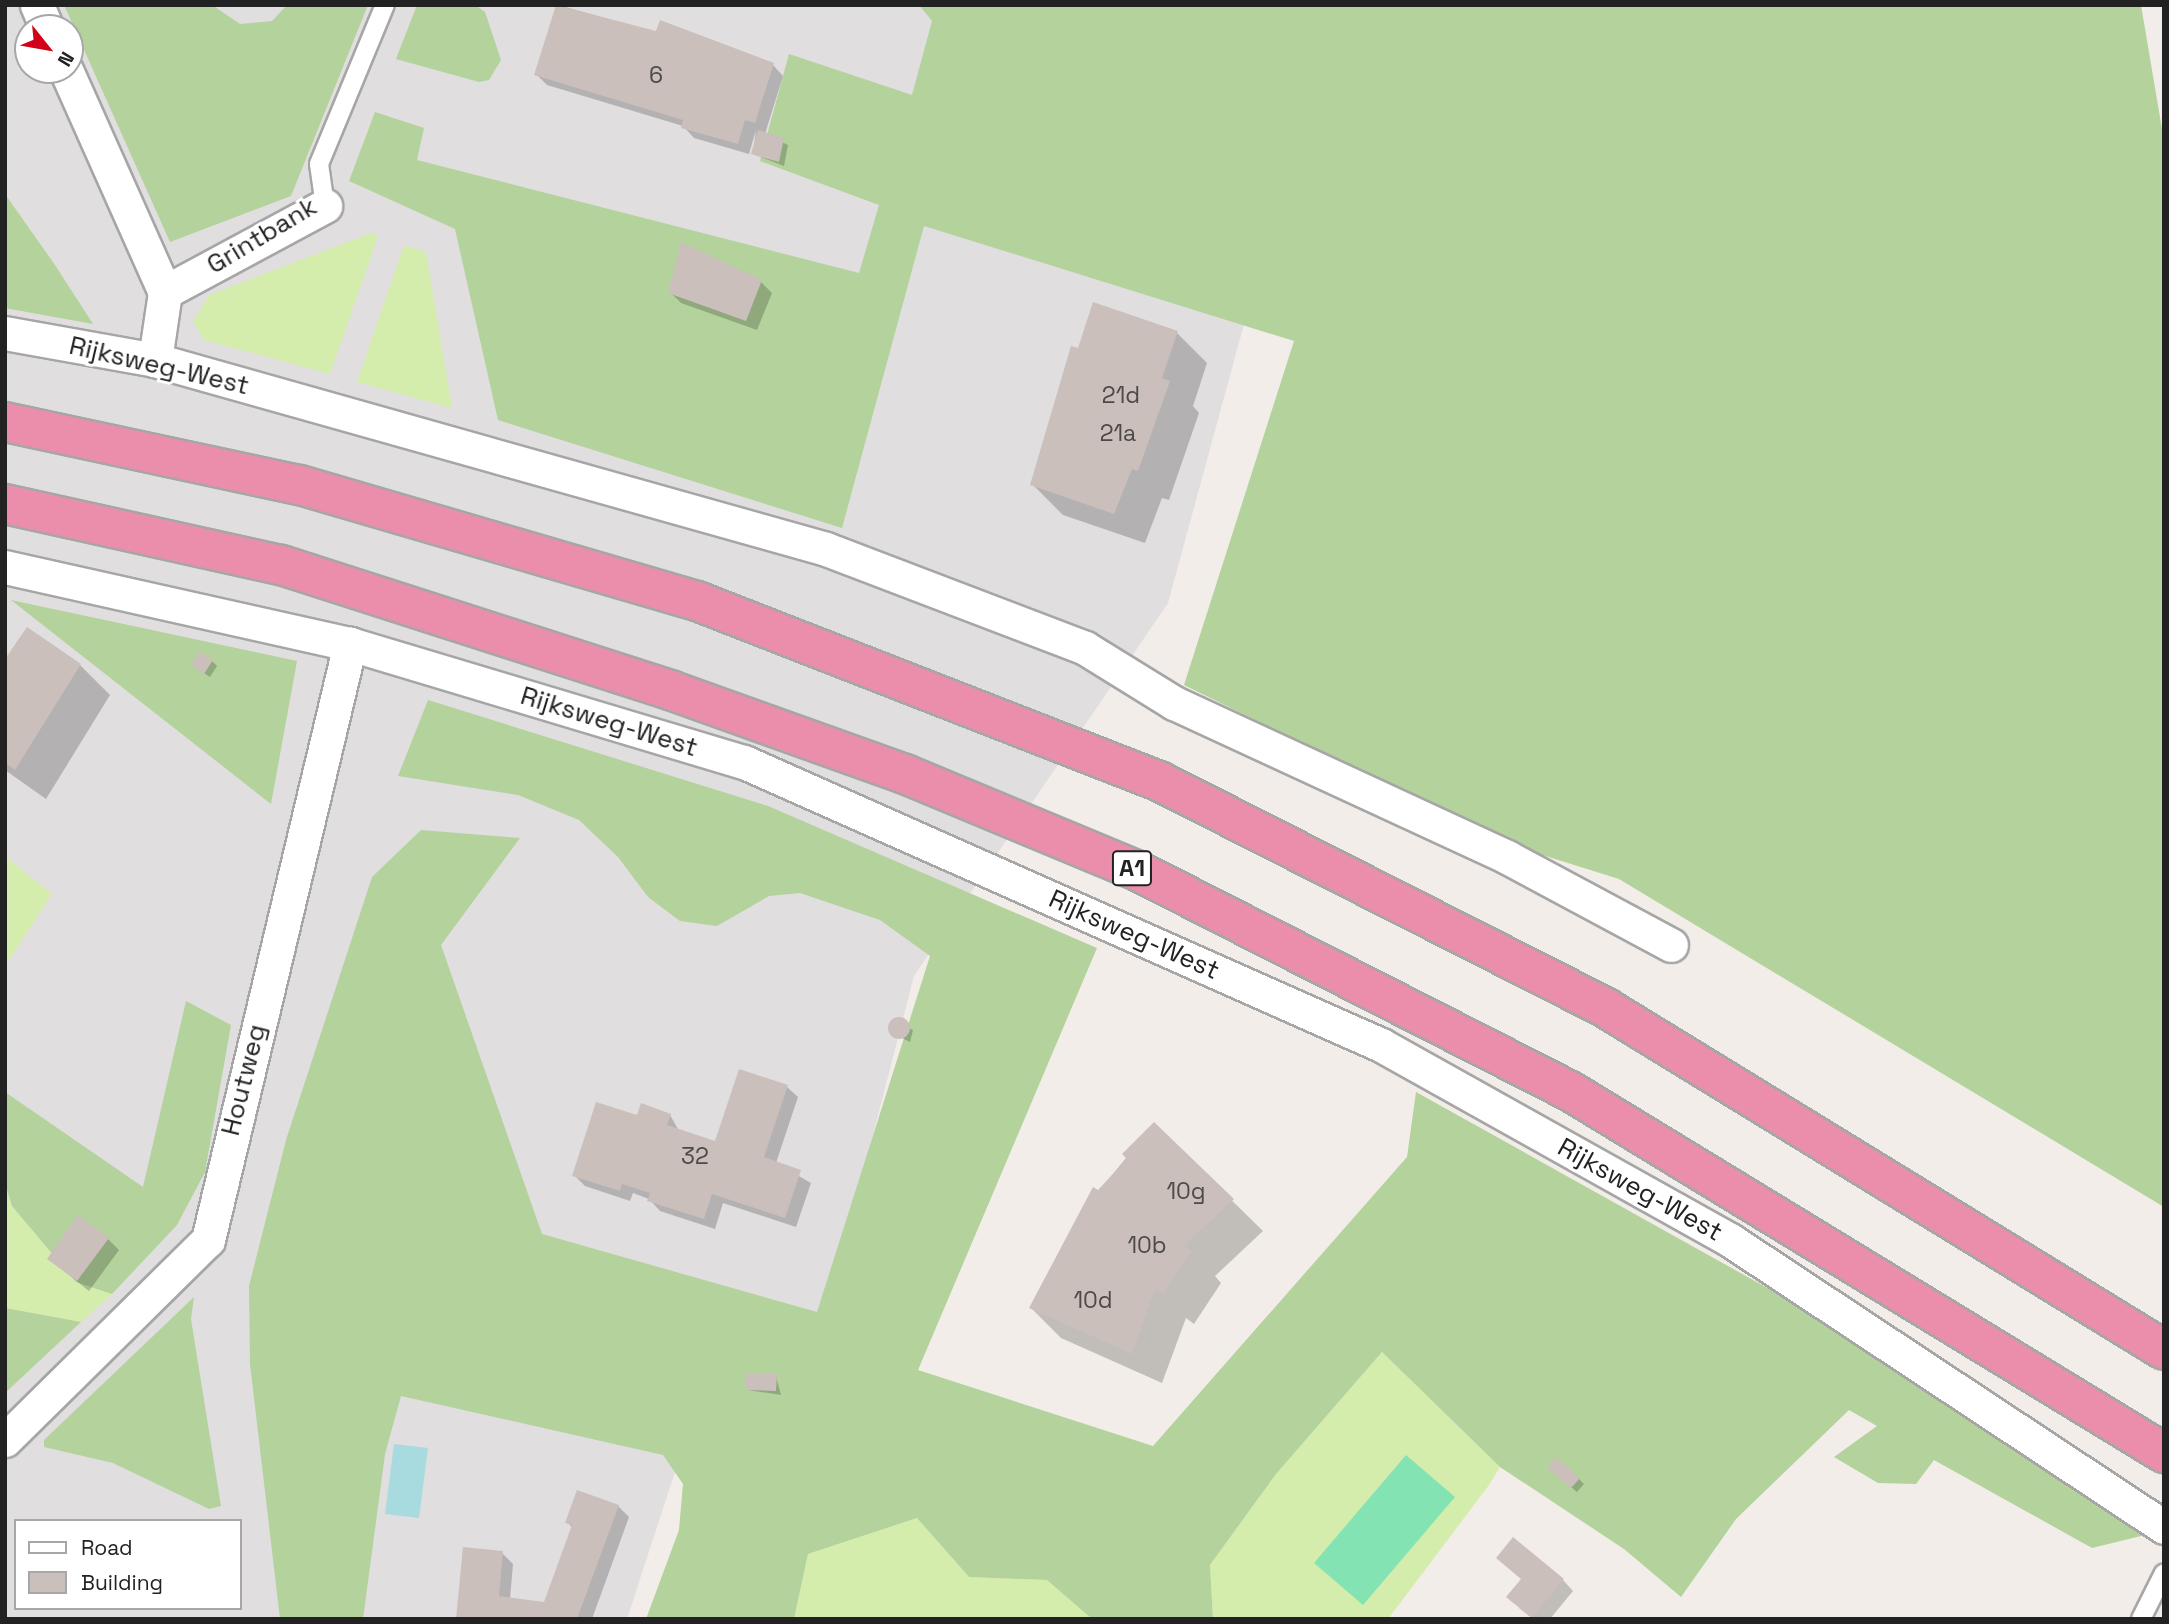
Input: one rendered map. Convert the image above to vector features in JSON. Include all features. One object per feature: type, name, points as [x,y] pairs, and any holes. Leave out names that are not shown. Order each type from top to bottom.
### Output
[{"type":"highway","points":[[5,422],[300,485],[697,601],[1161,782],[1606,1009],[2164,1350]]},
{"type":"highway","name":"A1","points":[[5,504],[281,565],[670,690],[905,774],[1138,871],[1570,1091],[2164,1453]]},
{"type":"street","points":[[72,84],[165,292],[155,360]]},
{"type":"street","name":"Grintbank","points":[[165,292],[326,206]]},
{"type":"street","name":"Rijksweg-West","points":[[5,333],[155,360],[826,549],[1085,648],[1174,704],[1507,857],[1671,945]]},
{"type":"street","name":"Rijksweg-West","points":[[5,567],[350,644],[744,762],[1381,1045],[1730,1240],[2164,1527]]},
{"type":"street","name":"Houtweg","points":[[5,1440],[208,1240],[350,644]]},
{"type":"lane","name":"Grintbank","points":[[326,206],[320,164],[386,5]]},
{"type":"lane","points":[[2141,1619],[2164,1573]]},
{"type":"shaded area","points":[[5,5],[1331,5],[1168,603],[914,976],[789,1460],[686,1438],[627,1619],[5,1619]]},
{"type":"green space","points":[[64,5],[212,5],[240,24],[272,21],[287,5],[368,5],[291,196],[170,242],[84,50],[84,14],[68,14]]},
{"type":"green space","points":[[417,5],[475,5],[485,12],[501,60],[489,80],[479,82],[396,59]]},
{"type":"green space","points":[[919,5],[2141,5],[2164,141],[2164,1207],[1619,879],[1510,845],[1184,685],[1294,341],[924,226],[842,528],[498,420],[455,229],[349,181],[375,112],[424,128],[417,160],[859,273],[879,205],[760,161],[789,54],[912,95],[932,21]]},
{"type":"green space","points":[[5,194],[55,265],[93,324],[5,308]]},
{"type":"green space","points":[[371,233],[378,236],[330,374],[204,340],[193,321],[209,295]]},
{"type":"green space","points":[[404,245],[426,252],[452,408],[357,382]]},
{"type":"green space","points":[[11,600],[297,661],[271,804]]},
{"type":"green space","points":[[428,700],[768,806],[1097,948],[918,1370],[1153,1446],[1407,1157],[1416,1092],[1771,1290],[2145,1535],[2092,1548],[1934,1460],[1916,1484],[1878,1483],[1834,1457],[1877,1426],[1849,1410],[1736,1519],[1681,1597],[1624,1549],[1500,1467],[1382,1352],[1276,1474],[1210,1565],[1213,1619],[1092,1619],[1047,1580],[969,1577],[917,1518],[808,1554],[794,1619],[646,1619],[679,1530],[683,1484],[663,1455],[401,1396],[385,1454],[363,1619],[280,1619],[250,1364],[249,1286],[286,1140],[372,877],[421,830],[520,838],[441,945],[542,1234],[817,1312],[930,956],[880,920],[800,893],[769,896],[717,926],[680,921],[648,897],[618,857],[579,820],[518,795],[398,776]]},
{"type":"green space","points":[[5,856],[52,894],[5,966]]},
{"type":"green space","points":[[186,1001],[231,1025],[205,1172],[177,1225],[112,1294],[76,1282],[12,1206],[5,1183],[5,1092],[143,1187]]},
{"type":"green space","points":[[5,1183],[12,1206],[76,1282],[112,1294],[81,1322],[5,1308]]},
{"type":"green space","points":[[194,1297],[191,1319],[221,1506],[209,1509],[113,1463],[44,1447],[44,1440]]},
{"type":"green space","points":[[5,1308],[81,1322],[5,1393]]},
{"type":"green space","points":[[1382,1352],[1500,1467],[1489,1485],[1388,1619],[1213,1619],[1210,1565],[1276,1474]]},
{"type":"green space","points":[[1406,1455],[1455,1497],[1363,1605],[1314,1563]]},
{"type":"green space","points":[[917,1518],[969,1577],[1047,1580],[1092,1619],[794,1619],[808,1554]]},
{"type":"water","points":[[394,1444],[428,1448],[419,1518],[385,1514]]},
{"type":"building","points":[[556,5],[656,31],[660,20],[774,63],[755,123],[745,120],[738,144],[681,128],[683,120],[534,75]]},
{"type":"building","points":[[758,130],[784,138],[779,162],[751,154]]},
{"type":"building","points":[[681,242],[762,280],[746,321],[668,293]]},
{"type":"building","points":[[1093,302],[1178,331],[1162,378],[1170,381],[1138,471],[1132,469],[1114,514],[1030,485],[1071,346],[1078,348]]},
{"type":"building","points":[[27,627],[81,664],[15,770],[5,763],[5,659]]},
{"type":"building","points":[[199,651],[213,660],[204,674],[191,665]]},
{"type":"building","points":[[899,1017],[907,1020],[910,1028],[907,1036],[899,1039],[891,1036],[888,1028],[891,1020]]},
{"type":"building","points":[[739,1069],[788,1085],[764,1157],[801,1170],[785,1218],[712,1194],[704,1219],[647,1201],[650,1193],[622,1184],[620,1191],[572,1176],[596,1102],[637,1115],[641,1103],[671,1114],[667,1125],[715,1141]]},
{"type":"building","points":[[1154,1122],[1234,1199],[1184,1246],[1192,1251],[1163,1294],[1155,1289],[1132,1354],[1029,1308],[1093,1187],[1098,1190],[1127,1159],[1122,1154]]},
{"type":"building","points":[[78,1215],[109,1238],[77,1281],[47,1259]]},
{"type":"building","points":[[746,1374],[777,1374],[776,1391],[746,1390]]},
{"type":"building","points":[[1556,1457],[1580,1478],[1571,1488],[1547,1468]]},
{"type":"building","points":[[577,1490],[619,1505],[577,1619],[456,1619],[463,1547],[503,1551],[499,1596],[544,1602],[572,1525],[565,1523]]},
{"type":"building","points":[[1513,1537],[1564,1579],[1532,1618],[1506,1597],[1521,1579],[1496,1558]]}]
